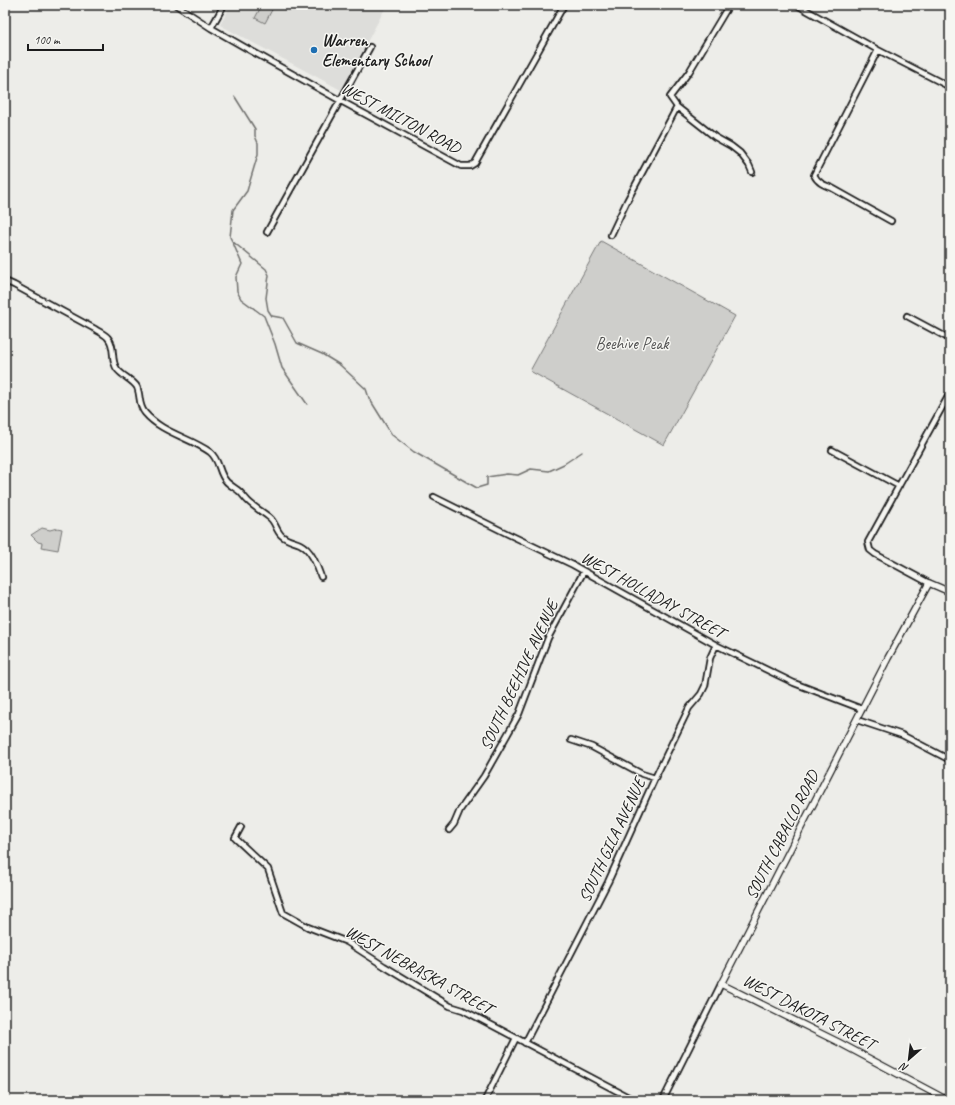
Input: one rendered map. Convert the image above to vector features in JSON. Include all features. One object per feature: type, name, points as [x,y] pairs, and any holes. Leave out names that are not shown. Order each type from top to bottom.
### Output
[{"type":"street","name":"WEST MILTON ROAD","points":[[176,5],[211,28],[340,101],[461,166],[470,166],[475,163],[564,5]]},
{"type":"street","points":[[211,28],[224,5]]},
{"type":"street","points":[[729,5],[689,72],[670,97],[677,107],[715,137],[740,153],[749,165],[752,172]]},
{"type":"street","points":[[797,5],[878,50],[950,87]]},
{"type":"street","points":[[267,232],[370,47]]},
{"type":"street","points":[[878,50],[814,175],[816,180],[823,185],[832,188],[891,221]]},
{"type":"street","points":[[611,235],[627,201],[677,107]]},
{"type":"street","points":[[5,281],[95,329],[107,337],[112,346],[113,359],[116,369],[136,386],[139,392],[140,405],[145,413],[158,425],[169,432],[210,452],[217,459],[226,481],[241,493],[248,501],[272,519],[277,530],[282,536],[302,545],[307,549],[316,562],[321,577]]},
{"type":"street","points":[[907,316],[950,339]]},
{"type":"street","points":[[950,393],[868,542],[870,550],[875,554],[929,583],[950,592]]},
{"type":"street","points":[[832,450],[899,486]]},
{"type":"street","name":"WEST HOLLADAY STREET","points":[[434,497],[573,565],[716,645],[794,683],[862,709]]},
{"type":"street","name":"SOUTH BEEHIVE AVENUE","points":[[449,830],[454,824],[460,810],[484,776],[519,714],[548,638],[584,571]]},
{"type":"street","name":"SOUTH CABALLO ROAD","points":[[663,1100],[862,709],[929,583]]},
{"type":"street","name":"SOUTH GILA AVENUE","points":[[525,1043],[608,882],[655,778],[689,708],[701,694],[705,686],[710,658],[716,645]]},
{"type":"street","points":[[857,720],[902,735],[950,760]]},
{"type":"street","points":[[571,740],[592,747],[642,774],[655,778]]},
{"type":"street","name":"WEST NEBRASKA STREET","points":[[241,827],[235,838],[268,869],[283,913],[308,927],[347,942],[450,1006],[463,1010],[634,1100]]},
{"type":"street","name":"WEST DAKOTA STREET","points":[[722,984],[838,1042],[947,1100]]},
{"type":"street","points":[[485,1100],[516,1038]]},
{"type":"shaded area","name":"Warren Elementary School","points":[[231,5],[387,5],[341,90],[220,25]]},
{"type":"green space","points":[[262,5],[274,6],[265,23],[255,18]]},
{"type":"green space","name":"Beehive Peak","points":[[601,241],[735,316],[664,445],[530,371]]},
{"type":"green space","points":[[42,528],[50,530],[57,528],[62,529],[58,550],[41,547],[42,543],[38,542],[31,535]]},
{"type":"waterway","points":[[235,97],[255,129],[255,136],[258,143],[258,154],[247,191],[233,210],[230,237],[232,241],[266,269],[269,275],[266,298],[268,310],[272,316],[283,318],[297,343],[322,354],[340,365],[366,389],[369,398],[392,435],[414,452],[477,488],[487,485],[487,477],[507,474],[518,475],[531,469],[549,471],[564,464],[582,452]]},
{"type":"waterway","points":[[233,243],[242,264],[236,277],[237,291],[241,299],[264,316],[275,344],[282,368],[307,404]]},
{"type":"place","name":"Warren Elementary School","points":[[314,50]]}]
